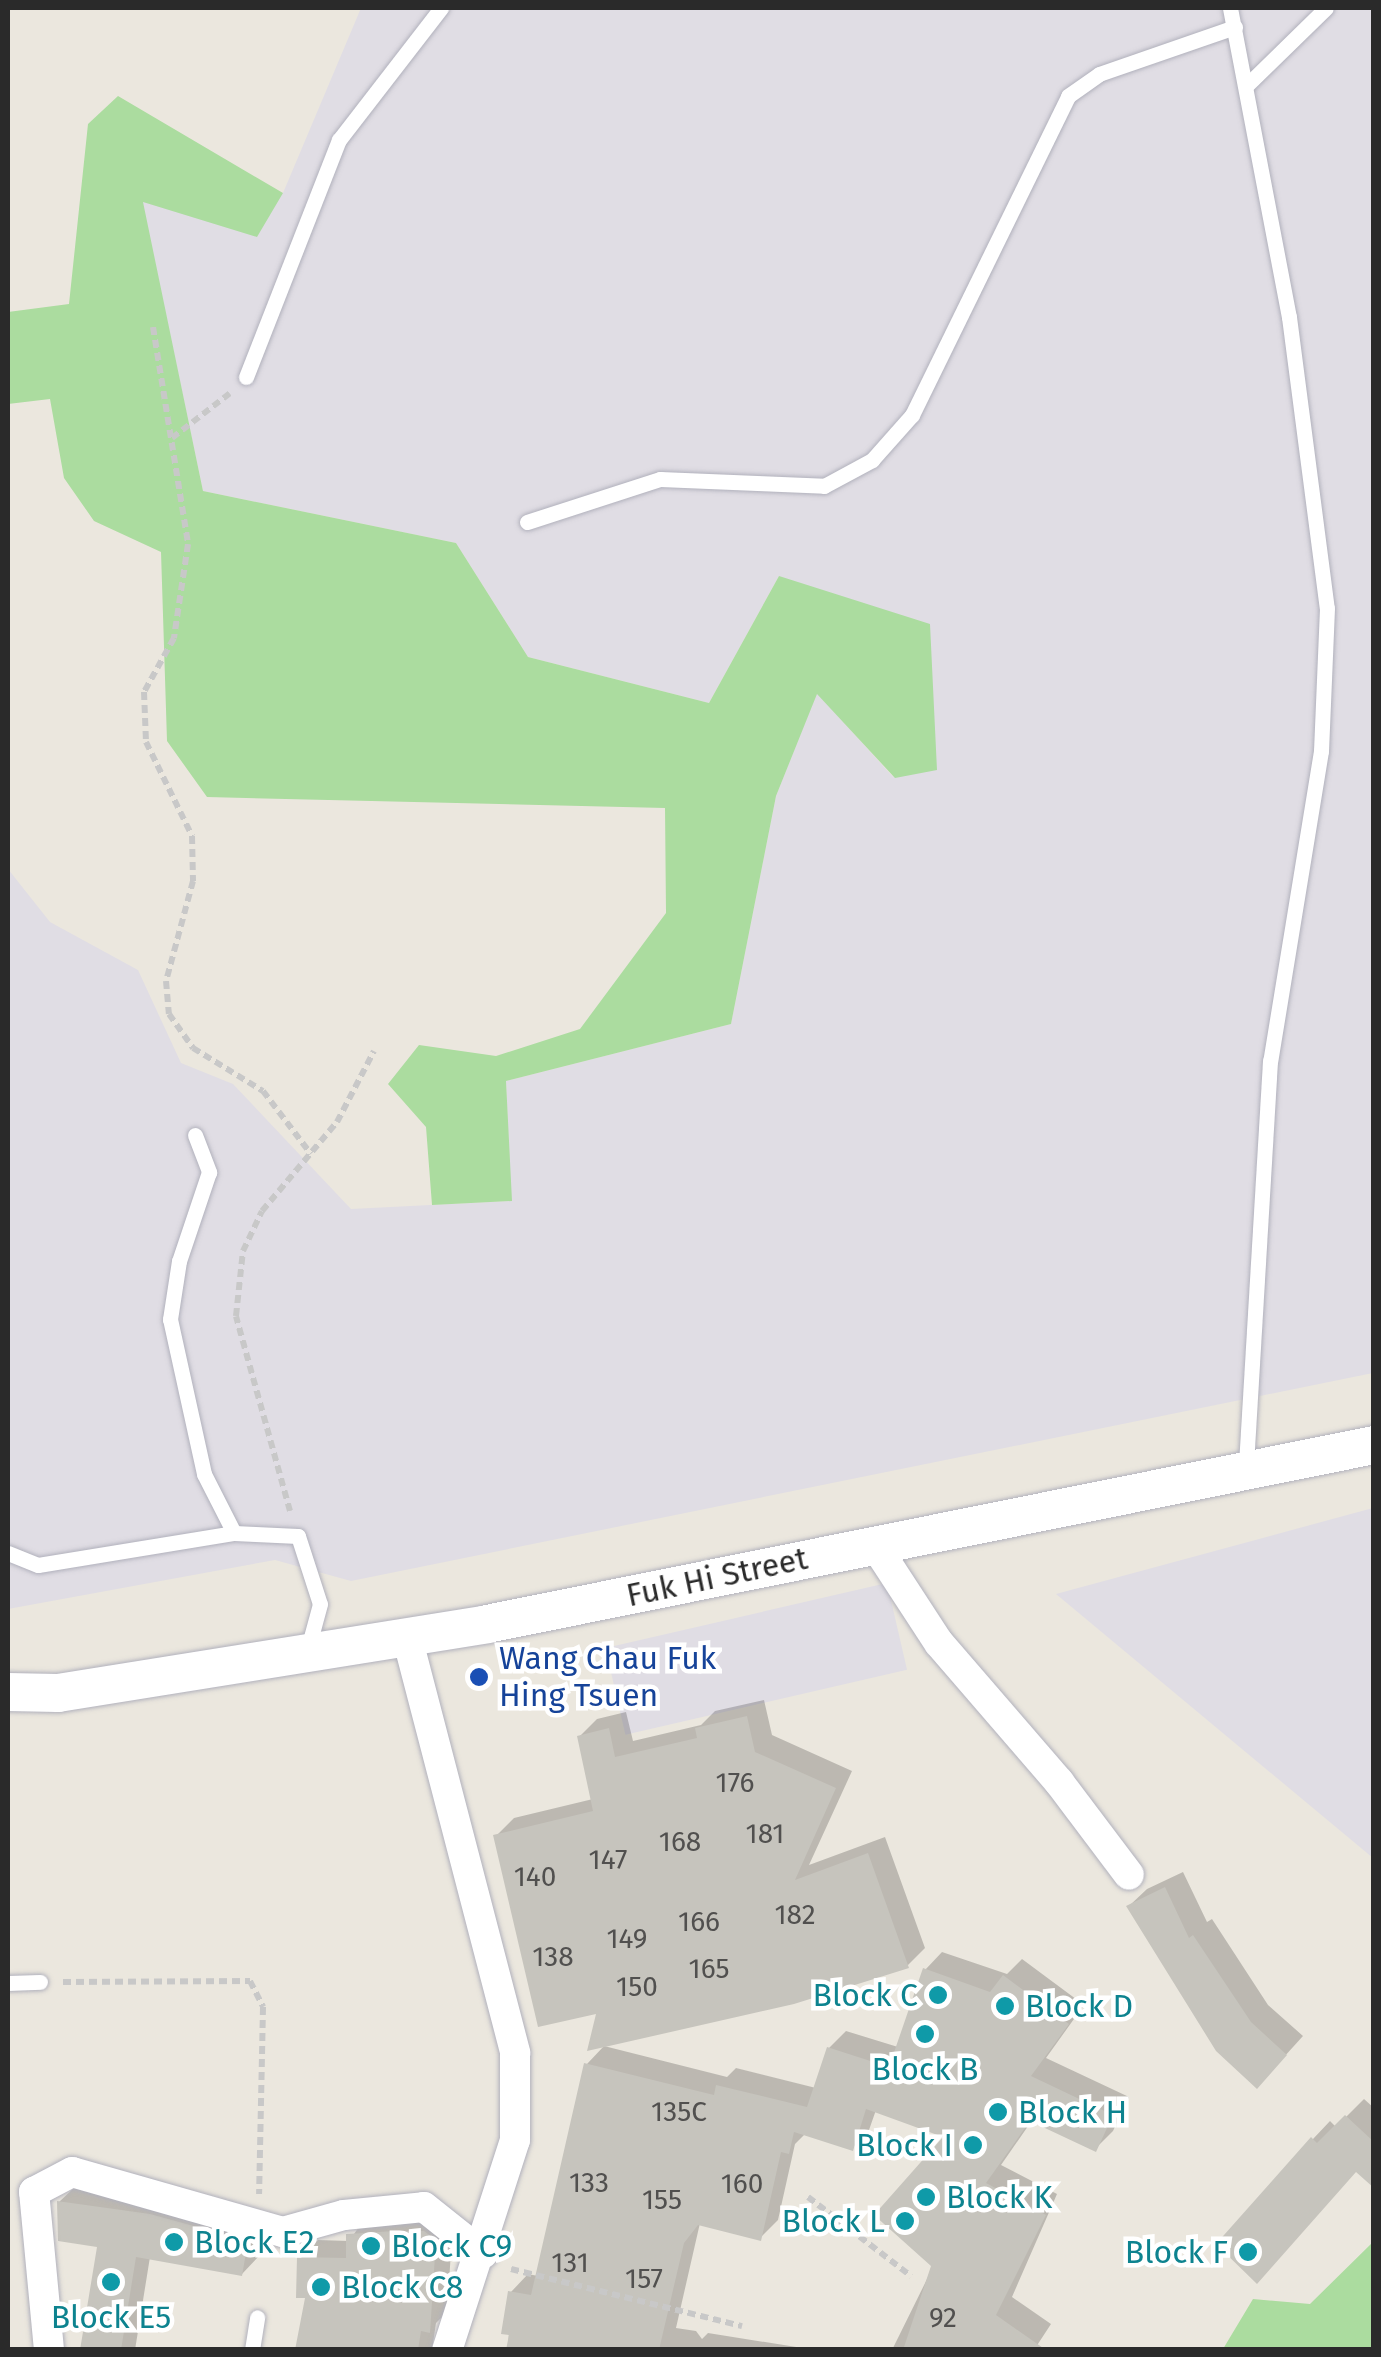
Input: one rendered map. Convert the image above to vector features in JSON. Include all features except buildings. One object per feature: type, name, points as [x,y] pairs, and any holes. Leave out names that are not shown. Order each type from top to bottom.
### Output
[{"type":"street","name":"Fuk Hi Street","points":[[8,1692],[58,1694],[407,1637],[1374,1445]]},
{"type":"street","points":[[876,1545],[939,1643],[1060,1782],[1129,1875]]},
{"type":"street","points":[[407,1637],[514,2053],[515,2140],[482,2258],[448,2350]]},
{"type":"street","name":"Fuk Hi Street","points":[[8,1723],[58,1694]]},
{"type":"street","points":[[48,2350],[34,2192],[72,2172],[283,2232],[344,2215],[424,2208],[482,2258]]},
{"type":"lane","points":[[246,376],[339,140],[442,8]]},
{"type":"lane","points":[[1230,8],[1248,85],[1289,316],[1327,608],[1321,751],[1270,1061],[1246,1469]]},
{"type":"lane","points":[[1248,85],[1326,8]]},
{"type":"lane","points":[[528,522],[660,479],[824,486],[872,460],[912,415],[1068,96],[1099,74],[1234,27]]},
{"type":"lane","points":[[196,1135],[209,1172],[179,1261],[170,1319],[204,1474],[234,1533]]},
{"type":"lane","points":[[8,1553],[38,1565],[234,1533],[298,1536],[320,1604],[307,1652]]},
{"type":"lane","points":[[8,1983],[40,1982]]},
{"type":"lane","points":[[252,2350],[257,2317]]},
{"type":"path","points":[[153,328],[188,544],[174,638],[144,692],[146,742],[192,836],[193,881],[166,980],[169,1014],[193,1048],[264,1090],[311,1154]]},
{"type":"path","points":[[172,438],[246,376]]},
{"type":"path","points":[[298,1536],[236,1316],[243,1251],[262,1211],[337,1122],[374,1051]]},
{"type":"path","points":[[40,1982],[250,1981],[262,2007],[258,2225]]},
{"type":"path","points":[[808,2197],[911,2276]]},
{"type":"path","points":[[482,2258],[742,2326]]},
{"type":"shaded area","points":[[361,8],[1373,8],[1373,1373],[351,1581],[275,1560],[8,1609],[8,869],[50,922],[138,970],[181,1063],[233,1084],[351,1209],[511,1201],[506,1081],[731,1024],[776,796],[817,693],[894,778],[779,576],[709,703],[528,657],[456,543],[203,491],[142,201],[283,193]]},
{"type":"shaded area","points":[[1374,1508],[1373,1858],[1056,1594]]},
{"type":"shaded area","points":[[887,1583],[907,1670],[625,1735],[605,1648]]},
{"type":"green space","points":[[118,96],[283,193],[257,237],[143,202],[203,491],[456,543],[528,657],[709,703],[779,576],[930,624],[937,770],[895,778],[817,694],[776,796],[731,1024],[506,1081],[512,1201],[432,1205],[426,1127],[388,1084],[419,1045],[496,1056],[580,1029],[666,913],[665,808],[207,797],[167,741],[161,552],[94,521],[64,478],[50,399],[8,404],[8,312],[69,304],[88,124]]},
{"type":"green space","points":[[1373,2242],[1373,2349],[1223,2349],[1253,2299],[1310,2304]]},
{"type":"place","name":"Wang Chau Fuk Hing Tsuen","points":[[479,1677]]},
{"type":"place","name":"Block C","points":[[938,1995]]},
{"type":"place","name":"Block D","points":[[1005,2006]]},
{"type":"place","name":"Block B","points":[[925,2034]]},
{"type":"place","name":"Block H","points":[[998,2112]]},
{"type":"place","name":"Block I","points":[[973,2145]]},
{"type":"place","name":"Block K","points":[[926,2197]]},
{"type":"place","name":"Block L","points":[[905,2221]]},
{"type":"place","name":"Block E2","points":[[174,2242]]},
{"type":"place","name":"Block C9","points":[[371,2246]]},
{"type":"place","name":"Block F","points":[[1248,2252]]},
{"type":"place","name":"Block E5","points":[[111,2282]]},
{"type":"place","name":"Block C8","points":[[321,2287]]}]
